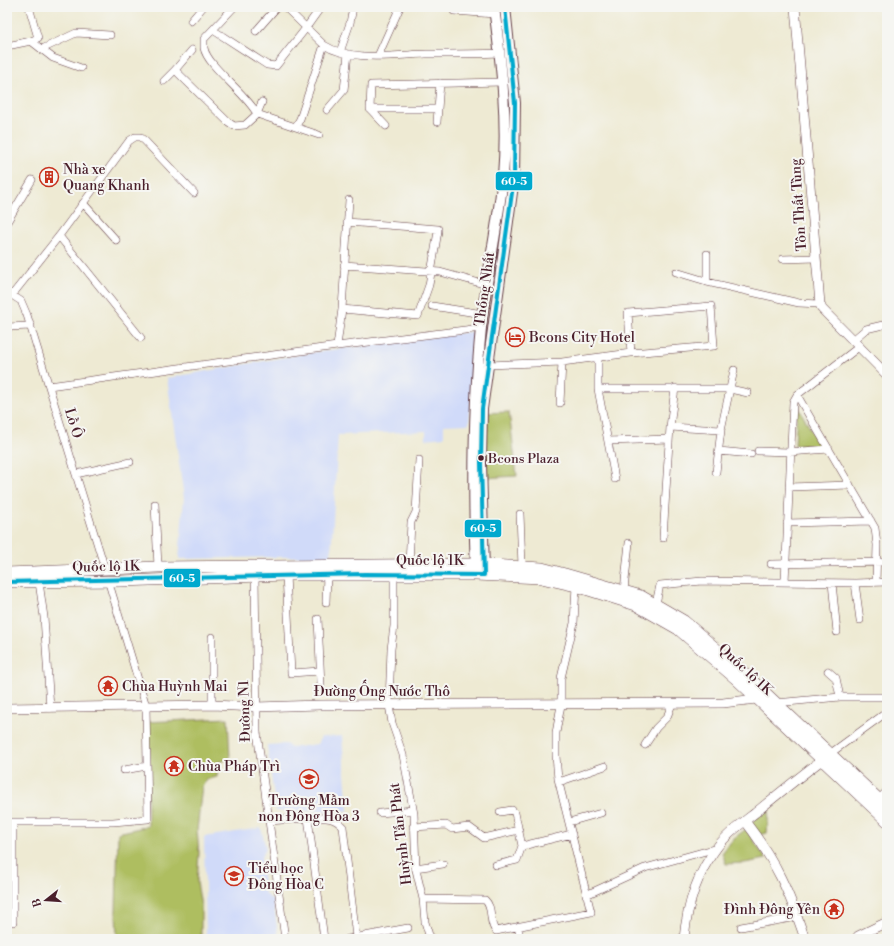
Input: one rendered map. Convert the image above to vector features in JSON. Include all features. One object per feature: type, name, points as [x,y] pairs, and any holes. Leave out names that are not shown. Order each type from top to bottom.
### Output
[{"type":"main road","name":"Thống Nhất","points":[[480,570],[482,409],[514,178],[515,103],[505,7]]},
{"type":"main road","name":"Thống Nhất","points":[[480,570],[473,463],[474,408],[486,285],[503,176],[506,134],[500,53],[495,11]]},
{"type":"main road","points":[[483,314],[494,315]]},
{"type":"main road","name":"Quốc lộ 1K","points":[[7,573],[255,576],[327,575],[409,565],[480,570],[541,578],[640,601]]},
{"type":"main road","name":"Quốc lộ 1K","points":[[7,582],[39,582],[106,575],[158,567],[360,570],[394,575],[522,566],[542,568],[624,590],[655,609],[684,621],[776,703],[887,821]]},
{"type":"main road","name":"Quốc lộ 1K","points":[[655,609],[756,699],[826,756],[883,795],[887,807]]},
{"type":"street","points":[[7,46],[37,39],[38,36],[29,7]]},
{"type":"street","points":[[191,21],[203,7]]},
{"type":"street","points":[[234,7],[204,39],[204,49],[210,60],[252,104],[257,114],[319,135]]},
{"type":"street","points":[[256,31],[277,7]]},
{"type":"street","points":[[285,7],[324,45],[348,54],[378,56],[500,53]]},
{"type":"street","points":[[213,30],[267,65],[273,66],[283,59],[321,7]]},
{"type":"street","points":[[340,52],[350,23],[353,7]]},
{"type":"street","points":[[378,56],[400,7]]},
{"type":"street","name":"Tôn Thất Tùng","points":[[795,7],[820,304]]},
{"type":"street","points":[[454,11],[495,11]]},
{"type":"street","points":[[42,49],[76,33],[110,35]]},
{"type":"street","points":[[31,41],[58,61],[81,68]]},
{"type":"street","points":[[296,126],[300,119],[324,45]]},
{"type":"street","points":[[164,82],[192,50]]},
{"type":"street","points":[[327,110],[344,90],[348,54]]},
{"type":"street","points":[[175,70],[195,91],[234,126],[245,125],[257,114],[262,102]]},
{"type":"street","points":[[386,126],[370,109],[371,85],[502,82]]},
{"type":"street","points":[[437,122],[440,83]]},
{"type":"street","points":[[370,109],[438,110]]},
{"type":"street","points":[[10,293],[59,236],[129,140],[135,137],[140,137],[145,141],[194,193]]},
{"type":"street","points":[[7,222],[32,180]]},
{"type":"street","points":[[337,346],[342,309],[349,200]]},
{"type":"street","points":[[82,203],[116,240]]},
{"type":"street","points":[[342,309],[416,317],[429,285],[438,229],[347,222]]},
{"type":"street","points":[[59,236],[142,338]]},
{"type":"street","points":[[706,281],[707,254]]},
{"type":"street","points":[[782,258],[816,258]]},
{"type":"street","points":[[344,265],[440,272],[486,285]]},
{"type":"street","points":[[676,272],[706,281],[799,303],[820,304],[822,309],[887,375]]},
{"type":"street","name":"Lồ Ô","points":[[10,293],[21,301],[30,326],[146,706],[148,819],[113,822],[10,822]]},
{"type":"street","points":[[432,306],[483,314]]},
{"type":"street","points":[[487,365],[562,362],[631,353],[714,346],[711,306],[628,313],[631,353]]},
{"type":"street","points":[[853,340],[866,329],[887,324]]},
{"type":"street","points":[[7,327],[30,326]]},
{"type":"street","points":[[49,386],[337,346],[481,328]]},
{"type":"street","points":[[785,582],[793,402],[798,395],[860,346]]},
{"type":"street","points":[[598,358],[598,390],[615,479]]},
{"type":"street","points":[[560,403],[562,362]]},
{"type":"street","points":[[716,472],[721,430],[734,370]]},
{"type":"street","points":[[598,390],[675,388],[730,389],[748,393]]},
{"type":"street","points":[[663,538],[669,439],[675,388]]},
{"type":"street","points":[[798,395],[871,521],[877,536],[876,582]]},
{"type":"street","points":[[670,427],[721,430]]},
{"type":"street","points":[[608,441],[669,439]]},
{"type":"street","points":[[758,451],[790,452],[829,449]]},
{"type":"street","points":[[719,451],[751,454]]},
{"type":"street","points":[[409,565],[411,522],[416,512],[420,460]]},
{"type":"street","points":[[76,474],[130,462]]},
{"type":"street","points":[[789,487],[850,485]]},
{"type":"street","points":[[155,504],[158,567]]},
{"type":"street","points":[[520,514],[522,566]]},
{"type":"street","points":[[787,523],[871,521]]},
{"type":"street","points":[[624,590],[629,543]]},
{"type":"street","points":[[771,564],[786,562],[887,562]]},
{"type":"street","points":[[286,575],[291,673],[320,671]]},
{"type":"street","points":[[326,602],[327,575]]},
{"type":"street","name":"Huỳnh Tấn Phát","points":[[394,575],[394,626],[391,649],[389,705],[392,723],[403,755],[413,810],[415,868],[423,899],[485,900],[489,903],[492,928],[496,931],[591,912],[586,895]]},
{"type":"street","name":"Đường N1","points":[[255,576],[257,737],[285,939]]},
{"type":"street","points":[[655,609],[660,585],[702,581],[832,583],[887,582]]},
{"type":"street","points":[[39,582],[44,625],[50,708]]},
{"type":"street","points":[[832,583],[837,632]]},
{"type":"street","points":[[855,583],[860,620]]},
{"type":"street","points":[[576,586],[574,623],[561,678],[561,705],[556,733],[559,782],[586,895],[645,868],[716,848]]},
{"type":"street","points":[[318,619],[321,686]]},
{"type":"street","points":[[212,637],[212,705]]},
{"type":"street","points":[[828,671],[836,678],[840,697]]},
{"type":"street","points":[[776,703],[840,697],[887,697]]},
{"type":"street","name":"Đường Ống Nước Thô","points":[[7,708],[212,705],[256,707],[672,704],[728,703],[756,699]]},
{"type":"street","points":[[645,745],[656,728],[667,717],[672,704]]},
{"type":"street","points":[[684,939],[687,913],[693,891],[700,875],[716,848],[745,821],[826,756],[887,712]]},
{"type":"street","points":[[124,770],[147,766]]},
{"type":"street","points":[[559,782],[605,766]]},
{"type":"street","points":[[380,813],[413,810]]},
{"type":"street","points":[[496,865],[517,860],[522,846],[519,830],[512,810],[500,812]]},
{"type":"street","points":[[569,822],[601,813]]},
{"type":"street","points":[[308,818],[324,939]]},
{"type":"street","points":[[269,821],[329,818],[337,820],[343,827],[356,938]]},
{"type":"street","points":[[745,821],[779,872],[805,939]]},
{"type":"street","points":[[10,822],[13,922]]},
{"type":"street","points":[[413,827],[446,826],[452,829],[469,828],[484,838],[519,830]]},
{"type":"street","points":[[522,846],[572,834]]},
{"type":"street","points":[[415,868],[443,864]]},
{"type":"street","points":[[423,899],[425,922],[429,935],[433,939]]},
{"type":"street","points":[[741,927],[797,916]]},
{"type":"street","points":[[857,939],[858,936],[866,931],[887,922]]},
{"type":"street","points":[[519,926],[519,939]]},
{"type":"street","points":[[348,939],[408,928]]},
{"type":"shaded area","points":[[477,331],[469,424],[444,425],[444,437],[426,439],[426,431],[338,435],[331,556],[179,559],[184,498],[167,378],[315,352]]},
{"type":"shaded area","name":"Trường Mầm non Đông Hòa 3","points":[[342,736],[348,811],[276,811],[267,745],[286,744],[291,748],[317,744],[321,737]]},
{"type":"shaded area","name":"Tiểu học Đông Hòa C","points":[[261,828],[266,849],[261,857],[265,894],[273,900],[278,934],[276,939],[198,939],[206,934],[204,837]]},
{"type":"green space","points":[[797,405],[820,446],[795,445]]},
{"type":"green space","points":[[509,412],[517,476],[482,478],[482,413]]},
{"type":"green space","points":[[228,718],[230,759],[218,762],[217,777],[208,779],[202,786],[197,830],[199,853],[197,882],[201,906],[201,939],[117,939],[116,911],[118,833],[148,826],[147,722]]},
{"type":"green space","points":[[769,809],[767,833],[759,835],[750,822]]},
{"type":"green space","points":[[746,829],[766,859],[745,863],[726,864],[722,853],[734,838]]},
{"type":"transit line","name":"60-5","points":[[7,582],[365,574],[484,575],[481,463],[482,409],[514,178],[515,103],[505,7]]},
{"type":"place","name":"Nhà xe Quang Khanh","points":[[49,177]]},
{"type":"place","name":"Bcons City Hotel","points":[[515,337]]},
{"type":"place","name":"Bcons Plaza","points":[[481,458]]},
{"type":"place","name":"Chùa Huỳnh Mai","points":[[108,686]]},
{"type":"place","name":"Chùa Pháp Trì","points":[[174,766]]},
{"type":"place","name":"Trường Mầm non Đông Hòa 3","points":[[309,779]]},
{"type":"place","name":"Tiểu học Đông Hòa C","points":[[234,876]]},
{"type":"place","name":"Đình Đông Yên","points":[[834,909]]}]
